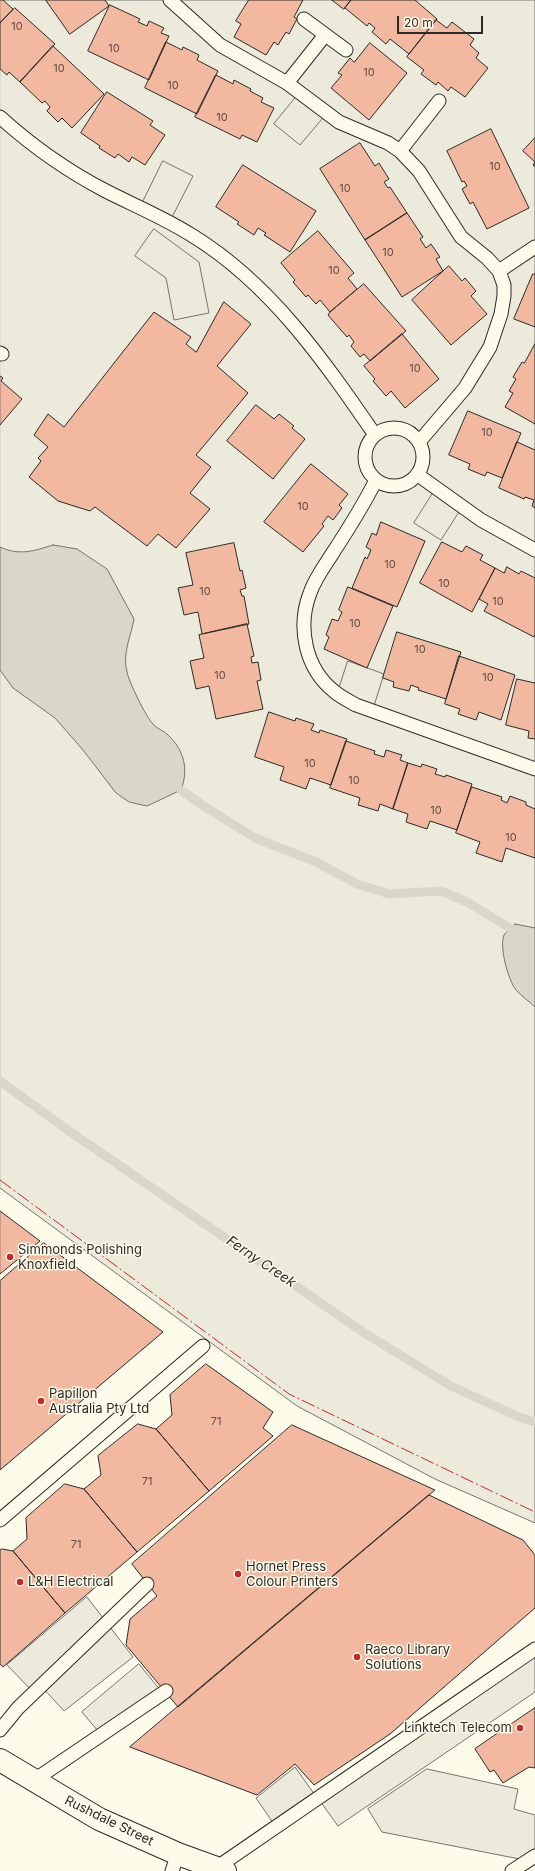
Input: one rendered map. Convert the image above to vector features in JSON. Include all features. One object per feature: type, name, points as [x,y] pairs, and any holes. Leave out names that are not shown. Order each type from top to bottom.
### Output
[{"type":"street","name":"Rushdale Street","points":[[0,1760],[33,1781],[175,1863],[221,1870]]},
{"type":"lane","points":[[170,0],[220,45],[287,83],[339,122],[388,143],[400,151],[419,171],[461,237],[487,258],[499,271],[504,285],[504,296],[501,314],[490,347],[465,388],[419,442]]},
{"type":"lane","points":[[304,19],[325,36],[346,50]]},
{"type":"lane","points":[[287,83],[325,36]]},
{"type":"lane","points":[[400,151],[439,101]]},
{"type":"lane","points":[[0,118],[24,138],[72,172],[193,235],[242,271],[265,292],[311,346],[342,386],[375,435]]},
{"type":"lane","points":[[499,271],[535,247]]},
{"type":"lane","points":[[394,428],[404,430],[412,435],[419,442],[423,458],[418,475],[404,485],[385,485],[376,480],[366,466],[365,458],[370,441],[375,435],[384,430],[394,428]]},
{"type":"lane","points":[[418,475],[481,520],[535,550]]},
{"type":"lane","points":[[376,480],[358,513],[310,592],[303,617],[303,630],[309,655],[322,680],[334,692],[356,705],[535,769]]},
{"type":"lane","points":[[0,1520],[203,1346]]},
{"type":"lane","points":[[0,1730],[18,1708],[147,1584]]},
{"type":"lane","points":[[221,1870],[535,1649]]},
{"type":"lane","points":[[33,1781],[166,1691]]},
{"type":"lane","points":[[512,1871],[535,1856]]},
{"type":"shaded area","points":[[0,0],[535,0],[535,1523],[435,1479],[297,1406],[0,1188]]},
{"type":"shaded area","points":[[301,91],[327,113],[300,145],[274,124]]},
{"type":"shaded area","points":[[163,161],[193,176],[168,225],[139,210]]},
{"type":"shaded area","points":[[154,229],[199,262],[209,313],[174,320],[166,278],[135,256]]},
{"type":"shaded area","points":[[437,487],[464,504],[441,540],[414,523]]},
{"type":"shaded area","points":[[53,545],[77,549],[107,569],[134,619],[126,652],[128,677],[150,720],[155,726],[168,735],[178,747],[184,760],[185,767],[185,775],[181,790],[147,806],[129,802],[116,793],[83,750],[55,718],[13,688],[0,670],[0,547],[7,550],[26,552]]},
{"type":"shaded area","points":[[348,661],[384,674],[372,712],[337,695]]},
{"type":"shaded area","points":[[515,924],[535,928],[535,1007],[516,990],[510,979],[503,955],[504,935]]},
{"type":"shaded area","points":[[87,1597],[133,1657],[64,1711],[43,1688],[35,1694],[7,1665]]},
{"type":"shaded area","points":[[535,1644],[535,1692],[338,1826],[320,1801],[278,1830],[256,1798],[295,1767],[315,1795]]},
{"type":"shaded area","points":[[139,1664],[165,1696],[103,1737],[82,1712]]},
{"type":"shaded area","points":[[427,1769],[518,1789],[514,1809],[535,1815],[535,1862],[382,1832],[368,1809]]},
{"type":"building","points":[[0,0],[3,0],[13,9],[0,23]]},
{"type":"building","points":[[46,0],[105,0],[109,6],[70,34]]},
{"type":"building","points":[[249,0],[303,0],[294,17],[297,19],[289,34],[286,32],[278,45],[274,42],[266,55],[234,37],[241,24],[236,21]]},
{"type":"building","points":[[332,0],[351,0],[344,9]]},
{"type":"building","points":[[351,0],[415,0],[437,19],[409,54],[390,39],[386,44],[372,32],[375,28],[369,23],[367,26],[345,8]]},
{"type":"building","points":[[110,5],[140,19],[138,22],[147,26],[149,21],[164,28],[161,33],[169,36],[149,80],[88,51]]},
{"type":"building","points":[[15,8],[55,44],[20,82],[9,72],[7,75],[0,69],[0,23]]},
{"type":"building","points":[[436,20],[447,28],[452,22],[474,39],[470,45],[479,53],[476,58],[488,68],[465,97],[451,87],[448,91],[438,82],[436,85],[421,74],[424,70],[407,57]]},
{"type":"building","points":[[166,42],[182,50],[183,47],[199,55],[197,60],[218,71],[197,114],[145,88]]},
{"type":"building","points":[[370,43],[407,73],[369,120],[331,88],[342,75],[338,73],[350,58],[354,62]]},
{"type":"building","points":[[53,46],[104,94],[72,128],[62,118],[58,122],[47,111],[50,107],[45,101],[42,103],[20,82]]},
{"type":"building","points":[[216,75],[233,84],[234,80],[251,89],[250,91],[263,98],[261,102],[274,108],[257,142],[242,135],[240,139],[195,117]]},
{"type":"building","points":[[107,92],[153,121],[150,125],[165,135],[145,165],[132,157],[129,162],[118,154],[115,158],[99,148],[100,146],[81,133]]},
{"type":"building","points":[[491,129],[529,208],[487,229],[473,202],[470,204],[462,189],[467,186],[464,181],[462,182],[447,151]]},
{"type":"building","points":[[535,138],[535,162],[523,151]]},
{"type":"building","points":[[360,143],[375,166],[379,163],[389,179],[384,182],[388,188],[390,187],[407,213],[365,240],[320,169]]},
{"type":"building","points":[[243,165],[316,211],[290,252],[264,235],[266,233],[258,228],[254,235],[237,224],[239,222],[216,207]]},
{"type":"building","points":[[407,213],[423,237],[420,239],[426,248],[431,244],[440,257],[436,259],[443,271],[402,297],[365,240]]},
{"type":"building","points":[[318,231],[354,273],[348,278],[357,289],[330,312],[320,300],[316,304],[308,295],[306,297],[293,282],[295,280],[281,263]]},
{"type":"building","points":[[449,266],[462,281],[465,278],[476,291],[471,296],[487,314],[451,345],[412,300]]},
{"type":"building","points":[[533,274],[535,274],[535,327],[514,319]]},
{"type":"building","points":[[364,284],[406,331],[370,361],[364,354],[360,357],[351,346],[354,342],[349,335],[347,337],[328,315]]},
{"type":"building","points":[[224,302],[251,324],[217,366],[248,393],[196,455],[211,467],[190,493],[210,509],[176,548],[158,534],[147,546],[95,507],[90,511],[58,501],[29,477],[41,461],[38,458],[48,447],[34,435],[48,414],[64,427],[154,312],[191,337],[186,344],[196,352]]},
{"type":"building","points":[[402,334],[439,379],[405,408],[391,391],[386,396],[373,381],[375,379],[364,366]]},
{"type":"building","points":[[535,344],[535,424],[505,407],[513,393],[509,391],[516,379],[513,377],[522,362],[524,363]]},
{"type":"building","points":[[0,376],[3,378],[1,381],[22,399],[0,425]]},
{"type":"building","points":[[256,405],[274,419],[279,414],[294,426],[292,428],[305,439],[273,479],[227,441]]},
{"type":"building","points":[[468,411],[521,433],[502,478],[487,472],[485,476],[468,469],[470,464],[449,455]]},
{"type":"building","points":[[517,442],[535,450],[535,508],[532,506],[534,500],[525,497],[524,499],[499,488]]},
{"type":"building","points":[[311,464],[348,494],[339,505],[342,508],[333,520],[328,516],[322,524],[324,526],[303,552],[264,522]]},
{"type":"building","points":[[381,522],[425,541],[397,607],[352,588],[365,557],[367,559],[371,550],[366,547],[372,533],[376,535]]},
{"type":"building","points":[[442,542],[462,552],[466,546],[483,555],[480,560],[495,568],[472,612],[420,583]]},
{"type":"building","points":[[234,543],[240,571],[242,570],[246,588],[240,590],[242,596],[244,596],[249,624],[202,634],[198,612],[184,615],[178,588],[193,585],[186,553]]},
{"type":"building","points":[[507,567],[519,574],[521,571],[535,578],[534,637],[484,611],[488,604],[479,599],[495,568],[504,573]]},
{"type":"building","points":[[348,587],[393,606],[367,668],[324,649],[329,637],[326,635],[332,619],[338,621],[342,612],[339,610]]},
{"type":"building","points":[[247,624],[254,656],[251,657],[252,663],[258,662],[261,680],[257,681],[263,709],[216,719],[209,686],[196,689],[190,661],[204,658],[199,635]]},
{"type":"building","points":[[397,632],[461,652],[446,699],[418,690],[419,688],[411,685],[409,691],[393,687],[394,682],[383,678]]},
{"type":"building","points":[[459,656],[515,675],[501,720],[479,712],[476,720],[458,714],[460,709],[445,704]]},
{"type":"building","points":[[517,679],[535,683],[535,739],[528,738],[529,731],[506,725]]},
{"type":"building","points":[[269,712],[295,721],[296,718],[314,724],[311,730],[319,733],[320,730],[347,739],[331,785],[310,778],[306,789],[280,780],[284,767],[255,757]]},
{"type":"building","points":[[346,741],[375,751],[374,754],[384,757],[386,750],[402,755],[400,760],[408,763],[393,809],[380,804],[378,811],[358,805],[360,798],[330,788]]},
{"type":"building","points":[[408,763],[421,767],[422,764],[437,769],[435,774],[445,777],[446,775],[472,784],[457,830],[430,821],[427,829],[406,822],[408,814],[393,809]]},
{"type":"building","points":[[472,787],[502,797],[501,800],[507,803],[510,796],[526,802],[526,805],[535,809],[535,858],[506,848],[502,862],[476,853],[480,842],[456,833]]},
{"type":"building","name":"Simmonds Polishing Knoxfield","points":[[0,1211],[40,1241],[0,1274]]},
{"type":"building","name":"Papillon Australia Pty Ltd","points":[[44,1243],[163,1332],[0,1470],[0,1281]]},
{"type":"building","points":[[206,1364],[273,1412],[263,1428],[273,1436],[209,1491],[156,1429],[172,1415],[170,1395]]},
{"type":"building","points":[[138,1424],[156,1429],[209,1491],[137,1552],[84,1489],[101,1475],[98,1456]]},
{"type":"building","name":"Hornet Press Colour Printers","points":[[292,1425],[435,1490],[178,1707],[126,1645],[130,1619],[157,1596],[132,1564]]},
{"type":"building","points":[[65,1484],[84,1489],[137,1552],[65,1613],[13,1551],[27,1539],[26,1518]]},
{"type":"building","name":"Raeco Library Solutions","points":[[429,1495],[523,1540],[535,1555],[535,1608],[390,1734],[314,1785],[295,1764],[257,1795],[130,1747]]},
{"type":"building","name":"L&H Electrical","points":[[0,1550],[13,1551],[65,1613],[3,1667],[0,1664]]},
{"type":"building","name":"Linktech Telecom","points":[[535,1708],[535,1768],[529,1767],[503,1783],[494,1770],[490,1772],[475,1749]]},
{"type":"waterway","points":[[181,790],[255,838],[316,862],[357,884],[389,894],[441,891],[467,902],[510,928]]},
{"type":"waterway","name":"Ferny Creek","points":[[0,1081],[69,1131],[366,1334],[451,1386],[519,1417],[535,1422]]},
{"type":"power","points":[[0,1180],[289,1394],[535,1512]]},
{"type":"place","name":"Simmonds Polishing Knoxfield","points":[[10,1257]]},
{"type":"place","name":"Papillon Australia Pty Ltd","points":[[41,1401]]},
{"type":"place","name":"Hornet Press Colour Printers","points":[[238,1574]]},
{"type":"place","name":"L&H Electrical","points":[[20,1582]]},
{"type":"place","name":"Raeco Library Solutions","points":[[357,1657]]},
{"type":"place","name":"Linktech Telecom","points":[[520,1728]]}]
